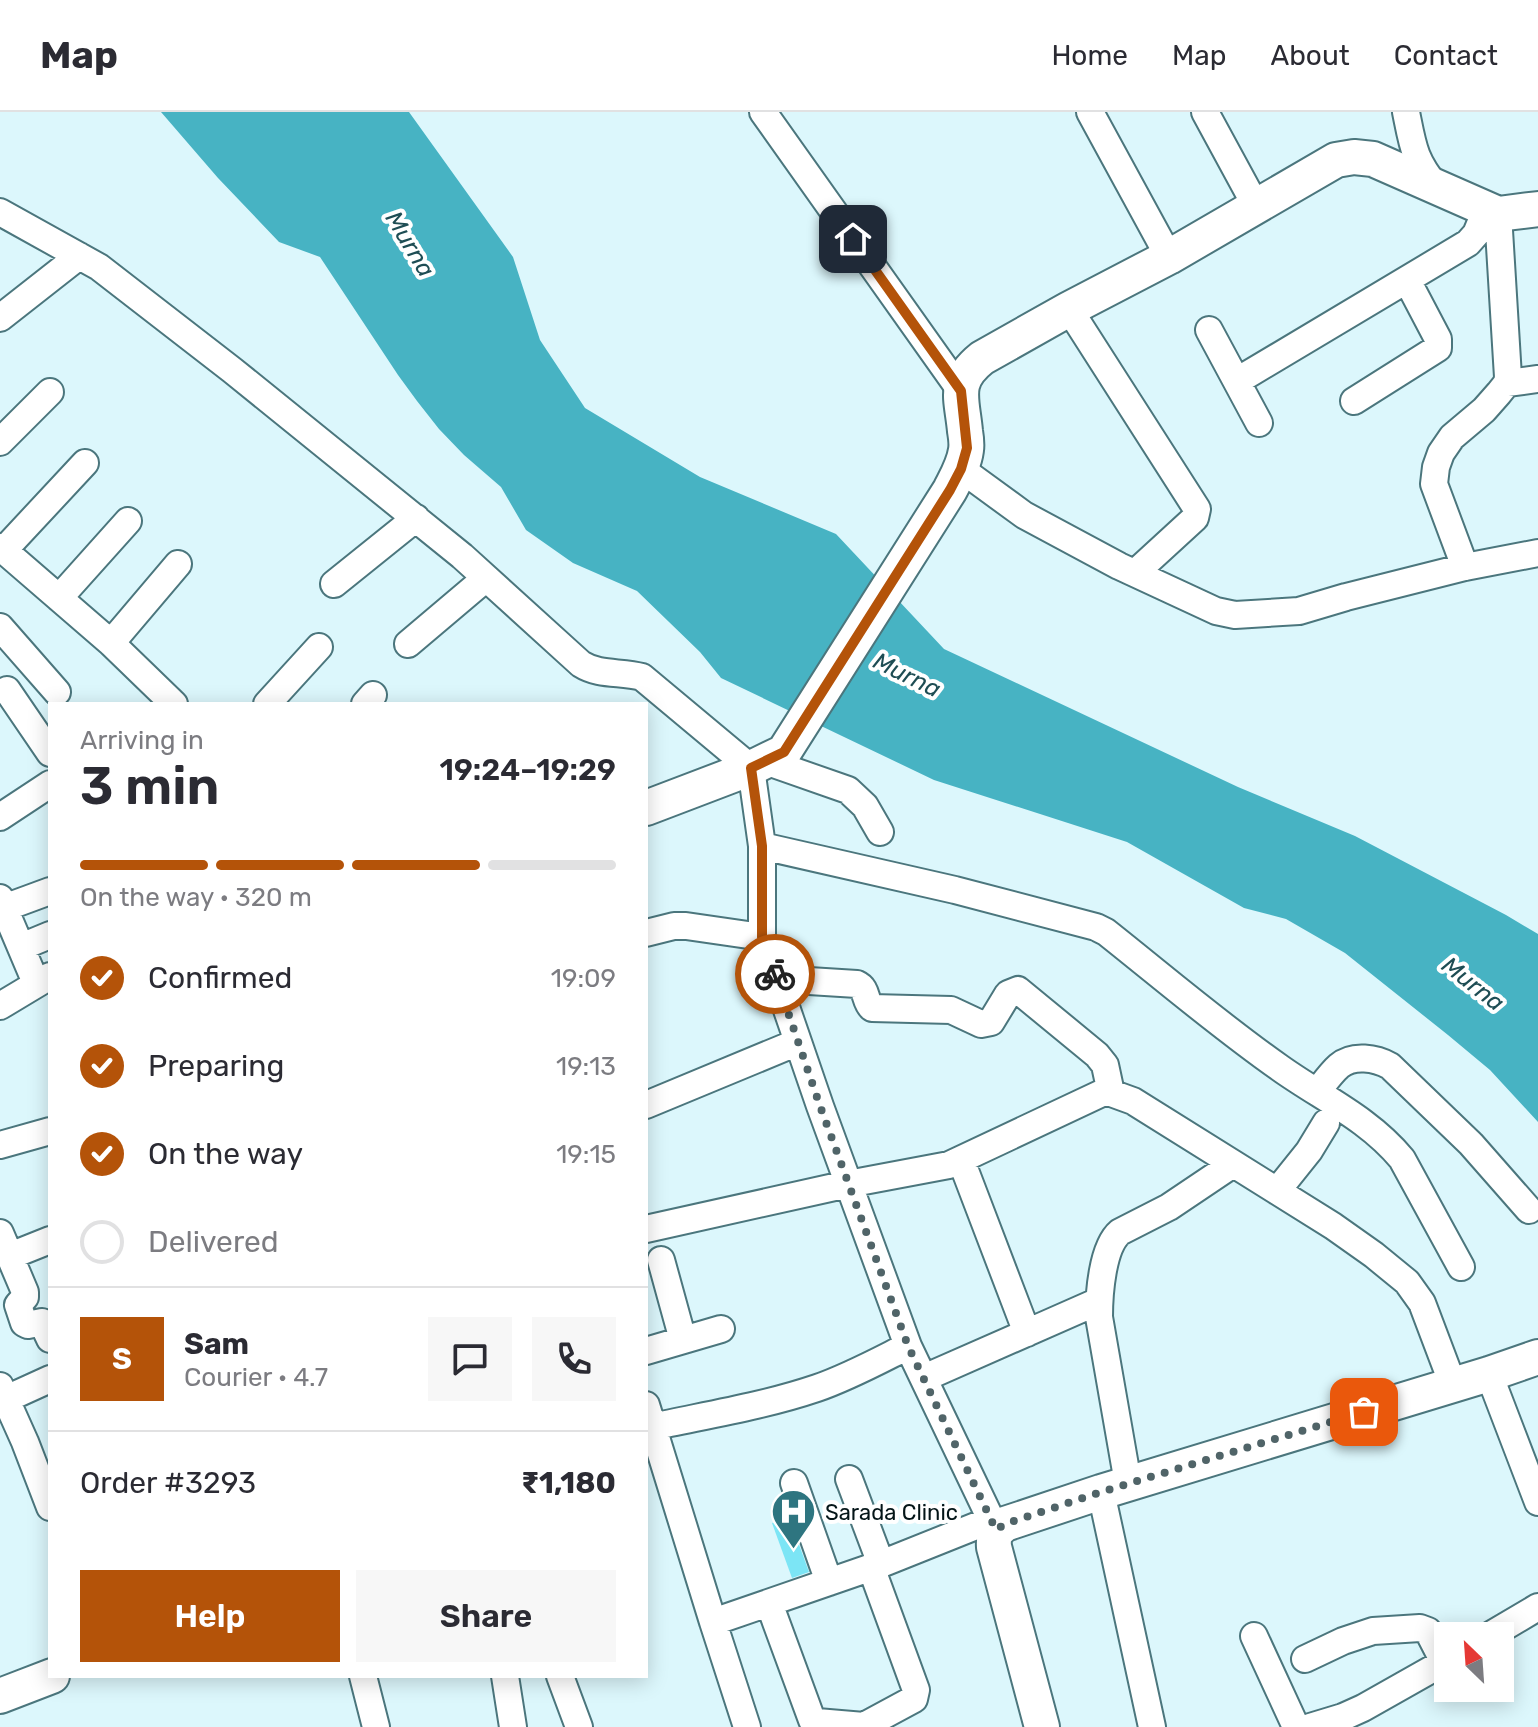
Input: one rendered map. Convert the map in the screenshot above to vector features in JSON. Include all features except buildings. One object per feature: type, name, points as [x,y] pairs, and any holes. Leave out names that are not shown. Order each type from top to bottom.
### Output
[{"type":"main road","points":[[648,807],[767,760],[920,537],[961,469],[967,448],[961,391],[964,377],[982,358],[1169,257],[1336,160],[1354,157],[1373,159],[1492,212],[1538,209]]},
{"type":"main road","points":[[1042,1727],[994,1547],[994,1525],[1538,1357]]},
{"type":"main road","points":[[0,1676],[48,1657]]},
{"type":"main road","points":[[0,1696],[48,1678]]},
{"type":"street","points":[[763,112],[961,391]]},
{"type":"street","points":[[1090,112],[1169,257]]},
{"type":"street","points":[[1205,112],[1256,206]]},
{"type":"street","points":[[1406,112],[1416,158],[1437,188]]},
{"type":"street","points":[[1237,381],[1468,243],[1492,212]]},
{"type":"street","points":[[1465,567],[1434,484],[1441,453],[1452,437],[1484,410],[1507,383],[1509,365],[1492,212]]},
{"type":"street","points":[[5,222],[99,267],[416,518],[581,664],[599,672],[642,677],[767,760],[848,790],[865,806],[880,832]]},
{"type":"street","points":[[0,318],[79,256]]},
{"type":"street","points":[[1354,401],[1438,348],[1438,339],[1407,280]]},
{"type":"street","points":[[1069,309],[1197,509],[1195,518],[1135,573]]},
{"type":"street","points":[[1209,330],[1259,423]]},
{"type":"street","points":[[1507,383],[1538,379]]},
{"type":"street","points":[[0,442],[50,392]]},
{"type":"street","points":[[85,463],[2,549],[111,643],[172,702]]},
{"type":"street","points":[[961,469],[1024,515],[1135,573],[1216,611],[1235,615],[1299,611],[1465,567],[1538,553]]},
{"type":"street","points":[[334,584],[416,518]]},
{"type":"street","points":[[59,598],[128,521]]},
{"type":"street","points":[[111,643],[178,564]]},
{"type":"street","points":[[408,644],[486,578]]},
{"type":"street","points":[[0,627],[57,692]]},
{"type":"street","points":[[269,702],[319,647]]},
{"type":"street","points":[[36,667],[4,692],[48,750]]},
{"type":"street","points":[[713,1622],[994,1525],[908,1346],[762,937],[762,846],[767,760]]},
{"type":"street","points":[[0,817],[48,785]]},
{"type":"street","points":[[762,846],[955,890],[1106,932],[1282,1069],[1359,1118],[1397,1152],[1461,1267]]},
{"type":"street","points":[[0,1006],[43,980],[21,947],[2,903],[48,892]]},
{"type":"street","points":[[648,932],[686,926],[762,937]]},
{"type":"street","points":[[21,947],[48,936]]},
{"type":"street","points":[[777,979],[857,984],[864,989],[872,1008],[941,1008],[958,1012],[981,1024],[991,1022],[1008,994],[1018,990],[1097,1055],[1105,1065],[1111,1093]]},
{"type":"street","points":[[648,1104],[798,1042]]},
{"type":"street","points":[[1317,1092],[1344,1062],[1373,1058],[1382,1061],[1471,1144],[1529,1210]]},
{"type":"street","points":[[648,1229],[949,1165],[1102,1093],[1111,1093],[1133,1101],[1333,1226],[1407,1282],[1422,1303],[1453,1385]]},
{"type":"street","points":[[1277,1191],[1309,1151],[1326,1123]]},
{"type":"street","points":[[0,1145],[48,1132]]},
{"type":"street","points":[[961,1160],[1027,1333]]},
{"type":"street","points":[[1152,1727],[1114,1488],[1099,1301],[1108,1247],[1114,1238],[1169,1207],[1233,1164]]},
{"type":"street","points":[[48,1240],[5,1245],[25,1295],[18,1305],[24,1323],[42,1322],[48,1335]]},
{"type":"street","points":[[661,1260],[683,1340]]},
{"type":"street","points":[[924,1378],[1099,1301]]},
{"type":"street","points":[[648,1350],[721,1329]]},
{"type":"street","points":[[747,1727],[713,1622],[656,1475],[649,1416],[793,1396],[852,1375],[908,1346]]},
{"type":"street","points":[[1489,1374],[1538,1502]]},
{"type":"street","points":[[48,1380],[3,1392],[48,1502]]},
{"type":"street","points":[[769,1603],[812,1720],[864,1726],[914,1699],[916,1690],[849,1479]]},
{"type":"street","points":[[794,1483],[829,1582]]},
{"type":"street","points":[[1513,1622],[1538,1607]]},
{"type":"street","points":[[1305,1659],[1373,1631],[1420,1628],[1428,1631],[1434,1641]]},
{"type":"street","points":[[1254,1636],[1296,1727]]},
{"type":"street","points":[[1310,1727],[1340,1723],[1434,1668]]},
{"type":"street","points":[[364,1678],[376,1727]]},
{"type":"street","points":[[505,1678],[513,1727]]},
{"type":"street","points":[[561,1678],[579,1727]]},
{"type":"water","name":"Murna","points":[[161,112],[409,112],[513,257],[540,340],[585,408],[700,477],[836,534],[944,649],[1238,787],[1355,836],[1538,934],[1538,1122],[1490,1070],[1448,1035],[1345,953],[1286,919],[1244,908],[1127,842],[934,780],[721,678],[700,652],[637,591],[573,563],[526,530],[501,487],[464,455],[417,401],[320,257],[279,242]]},
{"type":"way so far","points":[[775,974],[908,1346],[996,1530],[1005,1524],[1101,1492],[1364,1412]]},
{"type":"place","name":"Sarada Clinic","points":[[794,1551]]},
{"type":"route","points":[[775,974],[762,937],[762,846],[751,768],[784,752],[950,490],[967,448],[961,391],[853,239]]}]
